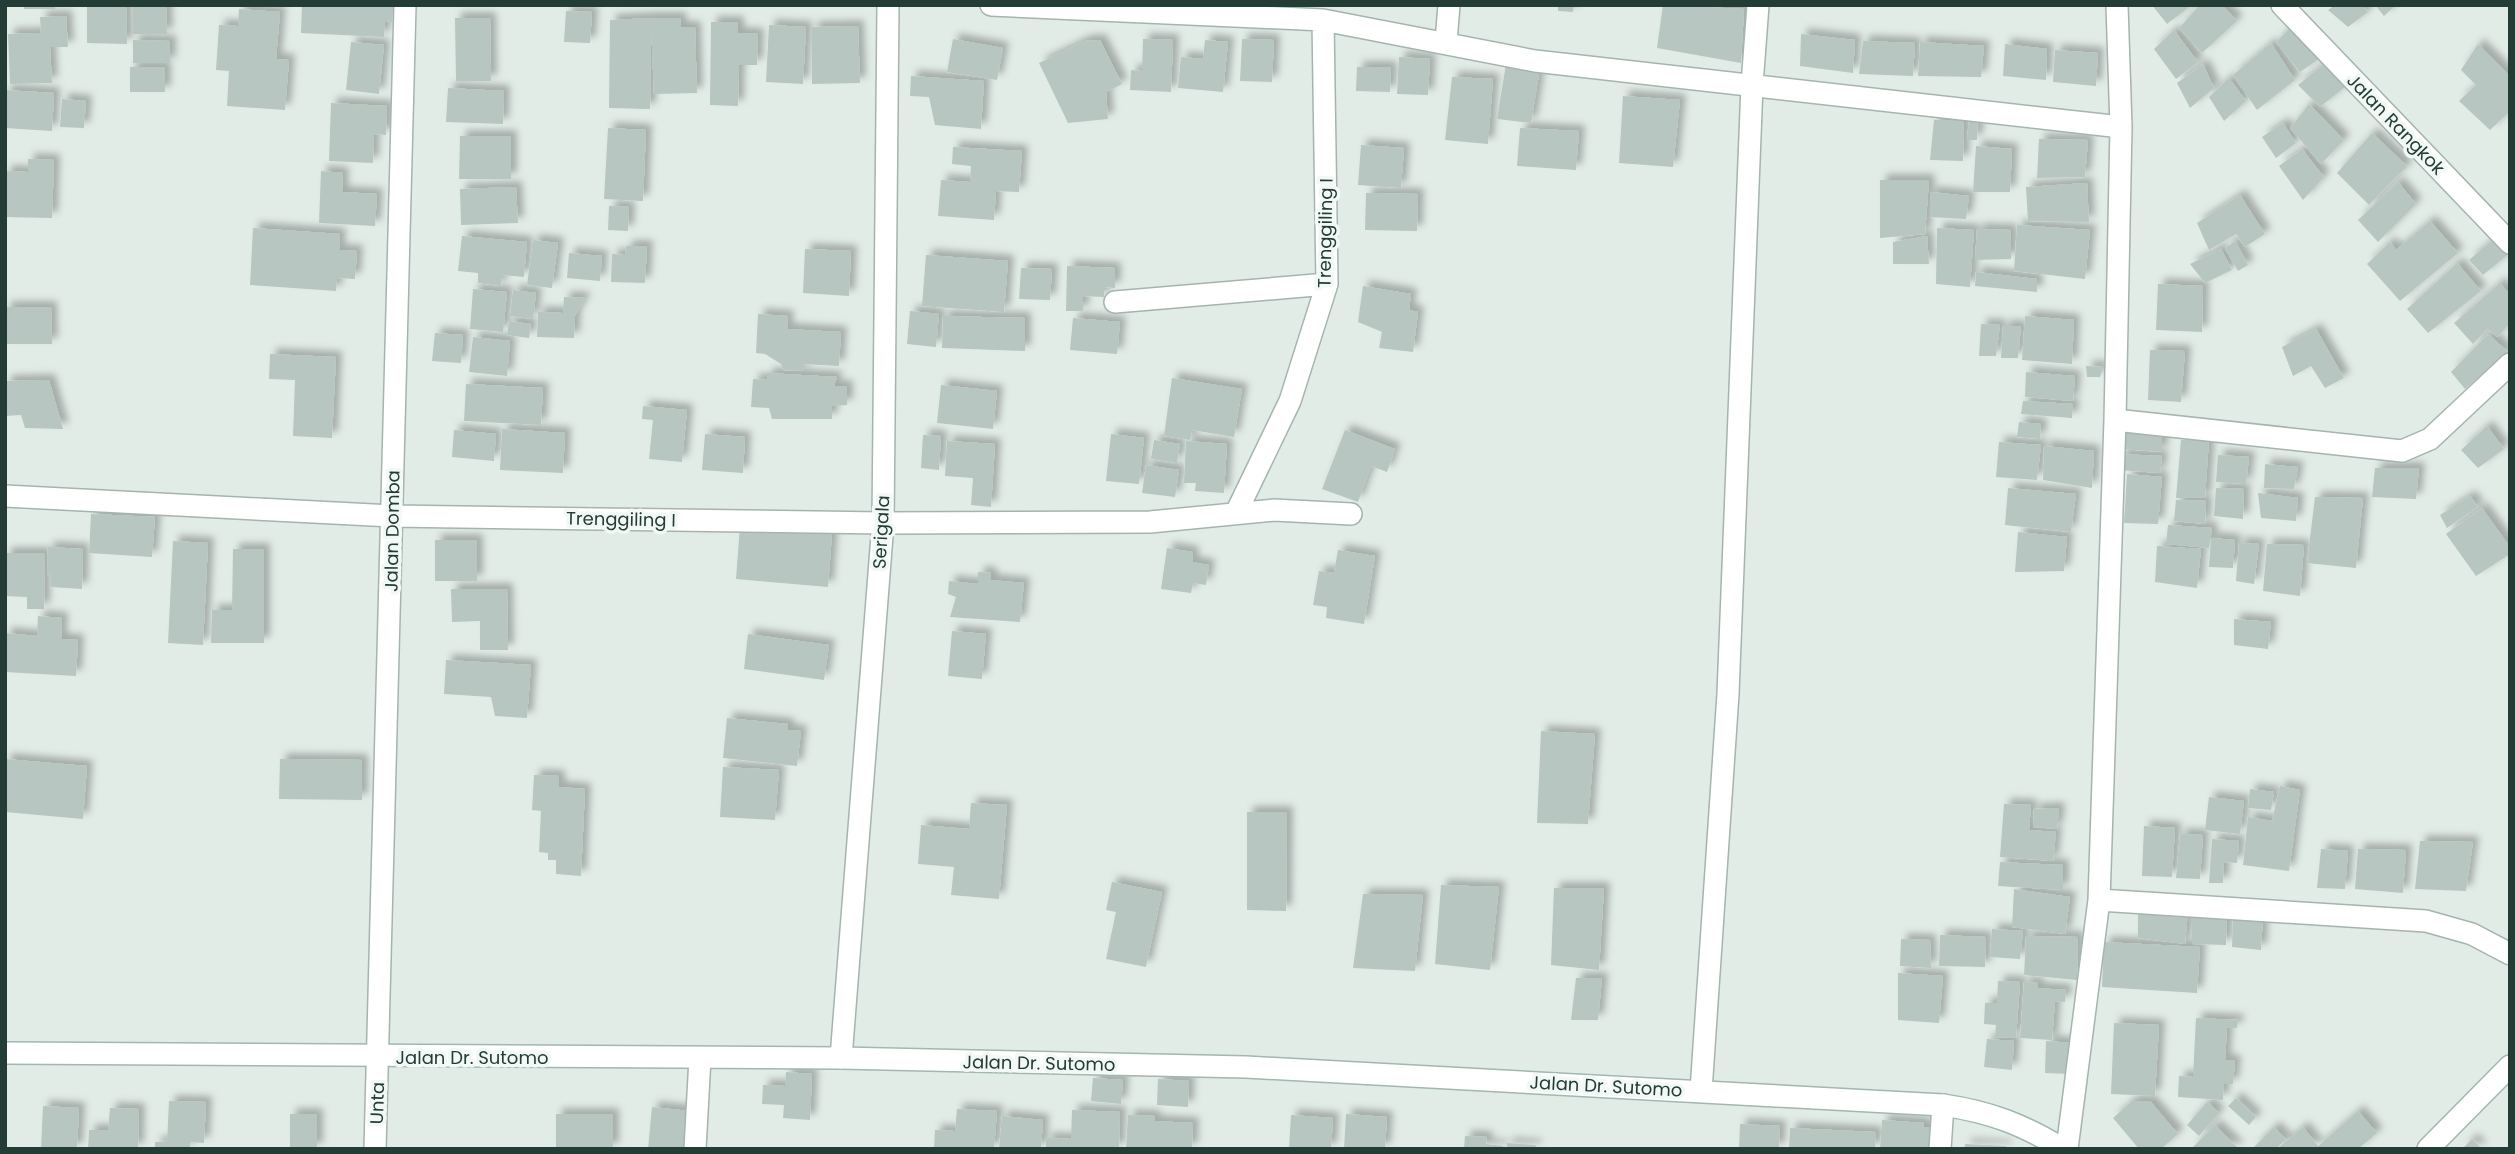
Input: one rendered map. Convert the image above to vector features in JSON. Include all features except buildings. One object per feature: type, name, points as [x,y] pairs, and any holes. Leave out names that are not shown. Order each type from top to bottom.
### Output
[{"type":"street","name":"Jalan Domba","points":[[379,1056],[405,5]]},
{"type":"street","name":"Serigala","points":[[841,1058],[883,523],[888,5]]},
{"type":"street","points":[[991,5],[1323,20],[1535,61],[2121,127]]},
{"type":"street","points":[[1446,42],[1449,5]]},
{"type":"street","points":[[1701,1091],[1728,694],[1752,85],[1758,5]]},
{"type":"street","points":[[2065,1149],[2099,900],[2115,420],[2121,127],[2117,5]]},
{"type":"street","name":"Jalan Rangkok","points":[[2282,5],[2510,243]]},
{"type":"street","name":"Trenggiling I","points":[[1236,513],[1290,401],[1327,284],[1323,20]]},
{"type":"street","points":[[1115,302],[1327,284]]},
{"type":"street","points":[[2115,420],[2402,452],[2430,439],[2510,364]]},
{"type":"street","name":"Trenggiling I","points":[[5,496],[392,516],[883,523],[1150,522],[1274,510],[1351,514]]},
{"type":"street","points":[[2099,900],[2426,921],[2472,934],[2510,954]]},
{"type":"street","name":"Jalan Dr. Sutomo","points":[[5,1053],[841,1058],[1246,1068],[1943,1105],[1980,1111],[2024,1126],[2065,1149]]},
{"type":"street","name":"Unta","points":[[375,1149],[379,1056]]},
{"type":"street","points":[[695,1149],[700,1058]]},
{"type":"street","points":[[2428,1149],[2510,1066]]},
{"type":"street","points":[[1940,1149],[1943,1105]]}]
